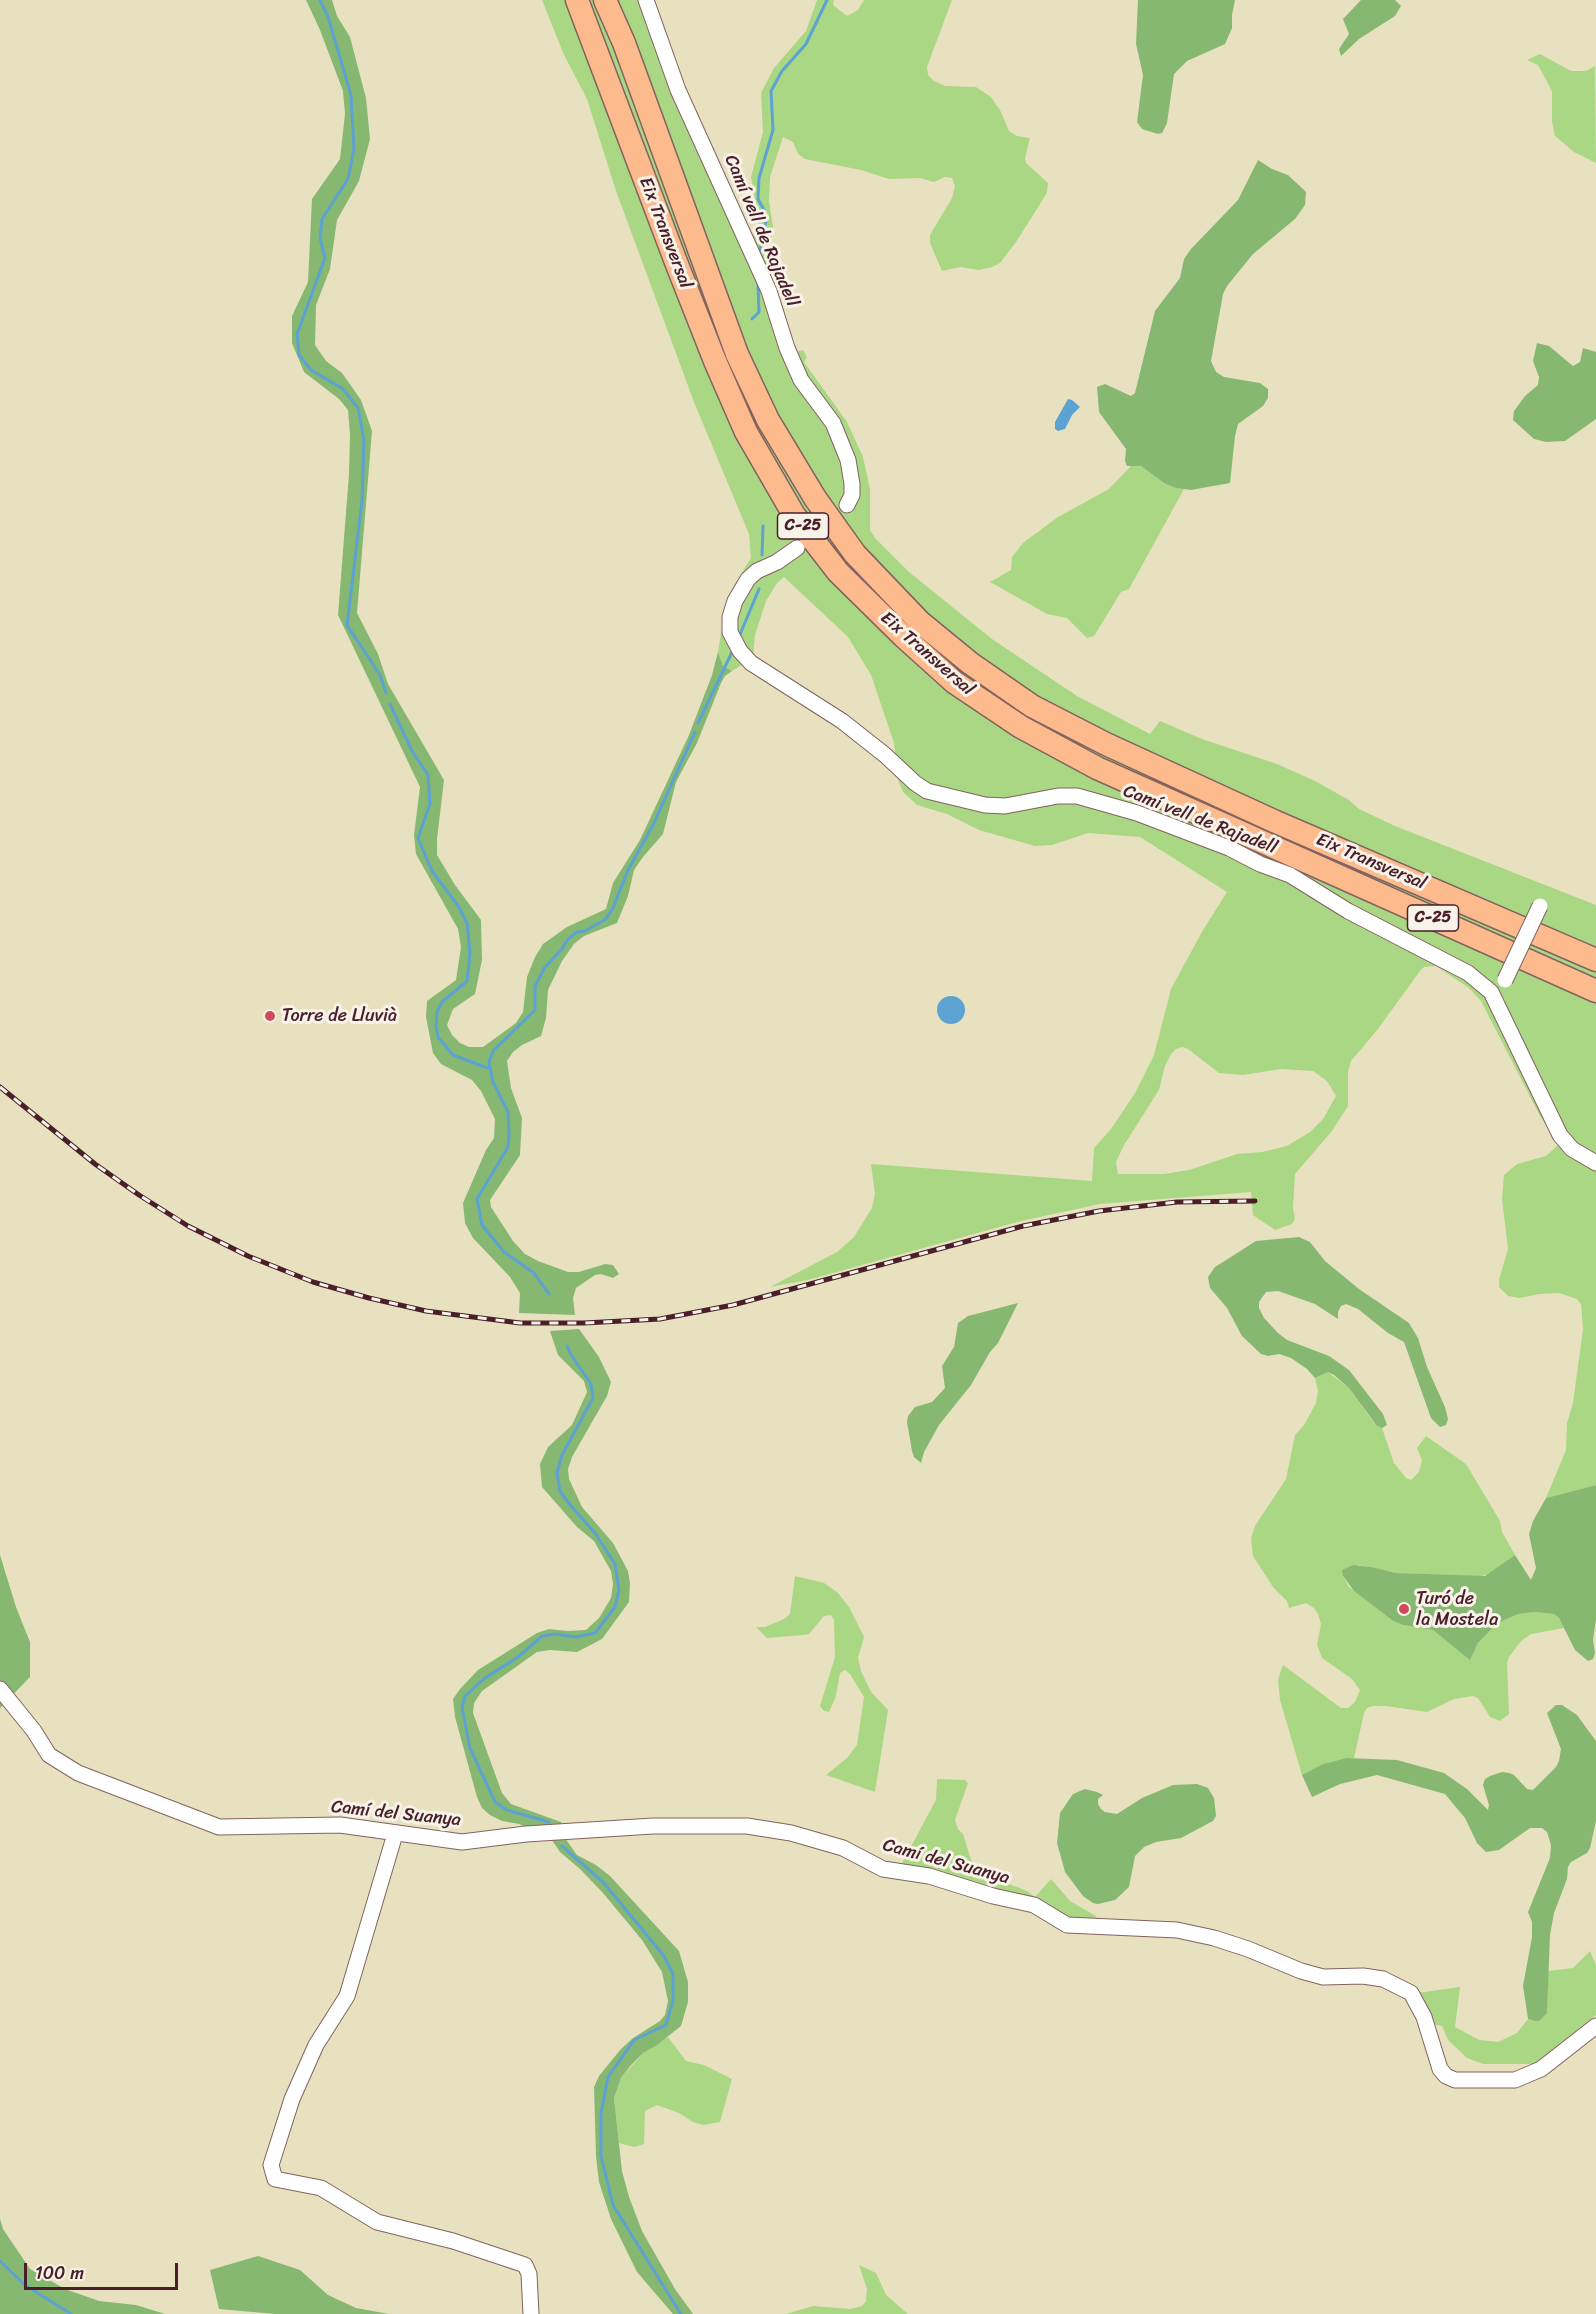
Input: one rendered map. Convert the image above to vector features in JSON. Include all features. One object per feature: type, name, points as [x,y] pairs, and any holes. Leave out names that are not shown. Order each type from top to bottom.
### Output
[{"type":"highway","name":"Eix Transversal","points":[[577,0],[676,262],[746,432],[794,514],[838,572],[903,636],[954,682],[1022,727],[1097,768],[1596,991]]},
{"type":"highway","name":"Eix Transversal","points":[[605,0],[624,43],[737,354],[768,420],[815,498],[855,554],[920,622],[970,663],[1032,706],[1106,744],[1276,822],[1596,960]]},
{"type":"highway","points":[[611,0],[624,43]]},
{"type":"street","name":"Camí vell de Rajadell","points":[[645,0],[678,90],[769,291],[787,348],[801,381],[834,423],[848,460],[852,484],[852,495],[847,505]]},
{"type":"street","name":"Camí vell de Rajadell","points":[[797,548],[777,562],[757,571],[743,586],[735,601],[730,617],[732,638],[751,663],[842,721],[885,755],[918,786],[937,794],[985,805],[1015,806],[1058,795],[1077,796],[1137,813],[1229,848],[1260,864],[1290,875],[1348,911],[1468,974],[1492,995],[1560,1135],[1572,1149],[1596,1163]]},
{"type":"street","points":[[1492,995],[1500,991],[1543,901]]},
{"type":"street","name":"Camí del Suanya","points":[[0,1689],[34,1731],[49,1755],[78,1773],[219,1827],[340,1825],[462,1842],[526,1834],[653,1826],[747,1826],[790,1833],[843,1848],[883,1869],[929,1876],[993,1896],[1034,1905],[1067,1925],[1177,1930],[1214,1938],[1323,1977],[1363,1976],[1383,1979],[1411,1993],[1424,2017],[1440,2068],[1446,2076],[1455,2080],[1515,2080],[1541,2069],[1596,2026]]},
{"type":"street","points":[[395,1834],[347,1996],[316,2045],[292,2099],[271,2164],[273,2172],[275,2179],[321,2188],[377,2222],[453,2241],[525,2265],[529,2274],[531,2314]]},
{"type":"green space","points":[[306,0],[332,0],[337,16],[350,37],[366,98],[370,139],[359,181],[337,220],[330,269],[316,305],[315,345],[326,361],[342,373],[361,400],[372,431],[357,613],[378,654],[388,684],[444,780],[437,855],[455,885],[481,920],[482,960],[475,994],[453,1009],[447,1025],[452,1035],[460,1043],[469,1047],[483,1047],[516,1023],[523,1012],[527,977],[543,944],[567,927],[606,909],[613,883],[640,840],[689,735],[712,675],[718,652],[723,666],[732,671],[721,683],[697,743],[676,782],[663,834],[634,870],[628,896],[617,923],[584,936],[574,944],[562,961],[548,990],[546,1018],[541,1036],[522,1045],[507,1061],[511,1088],[522,1118],[520,1155],[490,1200],[491,1207],[513,1241],[525,1254],[538,1261],[568,1272],[579,1272],[605,1264],[613,1265],[619,1274],[613,1278],[601,1274],[595,1275],[576,1288],[573,1298],[575,1315],[519,1313],[520,1293],[510,1277],[473,1238],[465,1223],[463,1203],[486,1150],[494,1138],[495,1119],[481,1091],[472,1080],[441,1064],[433,1053],[426,1017],[427,1001],[456,980],[461,947],[458,929],[416,854],[414,835],[420,787],[338,615],[349,474],[348,410],[339,399],[304,372],[292,343],[292,316],[308,282],[312,199],[340,159],[345,114],[343,91]]},
{"type":"green space","points":[[542,0],[650,0],[700,128],[751,240],[759,222],[751,177],[763,132],[761,93],[774,68],[806,31],[817,0],[834,0],[833,5],[847,16],[858,10],[864,0],[952,0],[927,67],[928,75],[945,86],[976,87],[991,97],[1000,110],[1009,131],[1017,136],[1030,138],[1026,163],[1048,183],[1047,192],[1042,201],[1000,263],[979,270],[960,267],[942,271],[930,243],[930,235],[952,198],[955,186],[952,178],[945,177],[934,182],[920,178],[889,179],[861,170],[805,159],[798,154],[793,142],[783,137],[770,177],[769,201],[773,227],[766,275],[783,307],[795,352],[803,350],[807,357],[804,362],[847,422],[863,457],[870,489],[870,530],[909,572],[992,639],[1077,696],[1150,734],[1160,721],[1202,739],[1277,764],[1315,781],[1349,800],[1359,809],[1395,826],[1596,905],[1596,1485],[1546,1498],[1566,1450],[1567,1423],[1573,1403],[1583,1329],[1581,1304],[1577,1299],[1559,1293],[1520,1298],[1508,1296],[1499,1287],[1508,1249],[1502,1199],[1504,1175],[1517,1164],[1546,1156],[1559,1144],[1540,1116],[1481,1001],[1469,988],[1436,966],[1424,967],[1420,971],[1378,1029],[1351,1061],[1348,1072],[1348,1106],[1332,1131],[1295,1174],[1293,1208],[1295,1219],[1292,1224],[1275,1230],[1253,1215],[1251,1192],[1100,1204],[1021,1221],[808,1280],[770,1287],[837,1252],[854,1237],[872,1208],[875,1194],[871,1164],[1092,1181],[1094,1148],[1111,1129],[1135,1093],[1154,1055],[1171,989],[1227,892],[1140,837],[1088,833],[1052,845],[1035,846],[979,830],[947,814],[917,805],[903,792],[898,780],[894,743],[871,675],[848,637],[784,577],[777,583],[766,601],[755,635],[753,658],[732,671],[723,666],[718,652],[723,620],[734,586],[751,558],[749,534],[694,402],[616,191],[587,99],[564,55]],"holes":[[[1182,1047],[1188,1049],[1219,1073],[1243,1075],[1281,1069],[1313,1071],[1327,1081],[1336,1096],[1323,1119],[1310,1132],[1287,1146],[1262,1152],[1237,1154],[1189,1170],[1164,1174],[1118,1174],[1116,1162],[1124,1145],[1159,1090],[1165,1066],[1171,1054]]]},
{"type":"green space","points":[[1138,0],[1235,0],[1232,28],[1225,44],[1187,61],[1174,74],[1167,123],[1162,133],[1158,134],[1142,129],[1137,122],[1143,75],[1136,44]]},
{"type":"green space","points":[[1361,0],[1395,0],[1401,6],[1395,16],[1359,39],[1341,56],[1339,49],[1349,34],[1343,19]]},
{"type":"green space","points":[[1540,54],[1571,71],[1586,71],[1595,66],[1596,163],[1574,152],[1555,136],[1552,121],[1552,91],[1538,65],[1527,60]]},
{"type":"green space","points":[[1258,160],[1288,175],[1303,189],[1306,192],[1305,205],[1295,219],[1253,254],[1227,286],[1223,294],[1211,361],[1216,372],[1224,377],[1260,383],[1268,389],[1268,398],[1263,406],[1238,424],[1230,483],[1191,490],[1176,488],[1164,483],[1141,466],[1127,466],[1126,449],[1099,412],[1097,387],[1105,384],[1131,396],[1135,393],[1155,311],[1180,278],[1184,259],[1191,249],[1238,200]]},
{"type":"green space","points":[[1537,343],[1549,346],[1573,366],[1580,362],[1583,348],[1596,352],[1596,419],[1565,441],[1546,442],[1534,439],[1513,420],[1514,411],[1525,396],[1538,385],[1539,377],[1533,361]]},
{"type":"green space","points":[[1131,466],[1141,466],[1164,483],[1184,489],[1129,589],[1121,592],[1094,636],[1087,638],[1067,618],[1047,614],[990,582],[1011,570],[1012,557],[1023,543],[1058,517],[1109,489]]},
{"type":"green space","points":[[1299,1237],[1310,1242],[1325,1261],[1359,1289],[1409,1323],[1418,1338],[1427,1367],[1445,1407],[1448,1419],[1446,1425],[1440,1427],[1431,1418],[1404,1342],[1388,1333],[1358,1309],[1346,1304],[1341,1306],[1338,1319],[1315,1304],[1278,1291],[1266,1292],[1259,1302],[1264,1318],[1287,1340],[1329,1356],[1349,1370],[1383,1414],[1387,1425],[1382,1428],[1377,1426],[1349,1388],[1334,1375],[1328,1372],[1315,1378],[1291,1358],[1279,1354],[1268,1356],[1261,1354],[1242,1336],[1227,1308],[1210,1288],[1208,1277],[1215,1267],[1256,1241]]},
{"type":"green space","points":[[1018,1303],[998,1343],[990,1352],[971,1385],[939,1425],[924,1452],[921,1463],[914,1457],[912,1451],[908,1416],[915,1407],[932,1402],[945,1388],[942,1366],[954,1347],[958,1323],[968,1316]]},
{"type":"green space","points":[[579,1329],[599,1357],[611,1382],[607,1396],[572,1457],[568,1469],[569,1479],[582,1507],[613,1543],[628,1571],[629,1602],[602,1639],[577,1652],[550,1650],[537,1652],[482,1691],[474,1703],[473,1713],[502,1793],[511,1804],[561,1822],[565,1838],[577,1855],[610,1876],[679,1951],[688,1982],[688,2002],[681,2026],[643,2053],[631,2065],[621,2078],[614,2098],[622,2171],[629,2197],[642,2231],[675,2289],[693,2314],[673,2314],[637,2272],[611,2219],[599,2182],[596,2156],[594,2087],[599,2076],[621,2049],[665,2015],[668,2001],[662,1972],[642,1940],[603,1893],[560,1852],[550,1837],[519,1824],[502,1821],[482,1808],[455,1717],[453,1699],[478,1670],[537,1633],[549,1629],[586,1630],[599,1618],[611,1598],[613,1584],[611,1571],[594,1541],[577,1527],[542,1487],[540,1464],[548,1447],[572,1425],[587,1392],[584,1381],[558,1355],[550,1331]]},
{"type":"green space","points":[[1328,1372],[1349,1388],[1372,1420],[1382,1428],[1394,1463],[1406,1478],[1411,1480],[1419,1472],[1422,1460],[1417,1448],[1426,1436],[1466,1464],[1500,1521],[1502,1532],[1515,1555],[1491,1573],[1479,1577],[1396,1573],[1359,1565],[1343,1576],[1349,1587],[1393,1621],[1433,1630],[1470,1659],[1487,1632],[1496,1624],[1518,1614],[1535,1612],[1554,1614],[1564,1628],[1531,1634],[1521,1641],[1509,1657],[1507,1663],[1509,1714],[1500,1721],[1490,1717],[1478,1698],[1473,1696],[1454,1699],[1427,1712],[1373,1706],[1367,1708],[1364,1713],[1354,1758],[1330,1762],[1302,1775],[1280,1700],[1278,1679],[1283,1665],[1341,1708],[1348,1708],[1355,1702],[1360,1690],[1352,1679],[1322,1658],[1317,1645],[1321,1624],[1318,1614],[1306,1603],[1289,1608],[1287,1601],[1273,1587],[1253,1556],[1251,1538],[1255,1526],[1286,1479],[1295,1435],[1304,1425],[1316,1403],[1318,1391],[1315,1378]]},
{"type":"green space","points":[[1596,1485],[1596,1619],[1593,1640],[1595,1653],[1593,1659],[1588,1661],[1575,1650],[1559,1618],[1554,1614],[1535,1612],[1518,1614],[1496,1624],[1478,1643],[1470,1660],[1433,1630],[1393,1621],[1354,1591],[1343,1576],[1342,1570],[1353,1565],[1396,1573],[1485,1576],[1515,1555],[1531,1580],[1536,1568],[1529,1534],[1533,1521],[1546,1498]]},
{"type":"green space","points":[[0,1555],[16,1607],[30,1642],[30,1677],[0,1708]]},
{"type":"green space","points":[[795,1576],[824,1583],[838,1593],[849,1607],[864,1637],[858,1658],[861,1671],[871,1692],[888,1710],[875,1792],[826,1775],[847,1758],[857,1745],[864,1697],[845,1670],[840,1673],[836,1696],[829,1712],[824,1711],[820,1706],[835,1657],[834,1620],[831,1615],[824,1616],[809,1634],[804,1635],[767,1638],[756,1627],[765,1627],[790,1614]]},
{"type":"green space","points":[[1556,1705],[1562,1705],[1577,1715],[1596,1741],[1596,1821],[1587,1853],[1571,1862],[1568,1867],[1567,1879],[1554,1913],[1550,1935],[1547,2013],[1539,2021],[1534,2021],[1528,2019],[1523,1986],[1532,1937],[1532,1922],[1528,1912],[1550,1858],[1551,1845],[1547,1832],[1542,1828],[1530,1828],[1499,1850],[1486,1852],[1477,1843],[1465,1818],[1445,1794],[1377,1775],[1340,1784],[1312,1797],[1302,1775],[1323,1764],[1347,1758],[1397,1760],[1444,1773],[1467,1789],[1488,1810],[1489,1805],[1483,1785],[1485,1779],[1502,1772],[1509,1773],[1514,1775],[1527,1789],[1533,1790],[1556,1767],[1561,1749],[1547,1713]]},
{"type":"green space","points":[[937,1779],[965,1780],[968,1783],[955,1820],[958,1829],[963,1834],[973,1866],[983,1874],[1027,1891],[1035,1897],[1051,1879],[1070,1901],[1096,1916],[1096,1923],[1074,1920],[901,1865],[936,1800]]},
{"type":"green space","points":[[1197,1784],[1208,1788],[1214,1798],[1216,1816],[1213,1821],[1181,1838],[1156,1842],[1144,1847],[1135,1856],[1129,1887],[1115,1900],[1098,1904],[1083,1896],[1065,1872],[1057,1843],[1060,1813],[1073,1794],[1085,1789],[1097,1792],[1103,1795],[1098,1799],[1101,1809],[1117,1814],[1142,1798],[1173,1785]]},
{"type":"green space","points":[[1590,1951],[1596,1965],[1596,2015],[1536,2064],[1483,2064],[1467,2058],[1448,2040],[1442,2026],[1433,2024],[1417,1993],[1460,1987],[1455,2027],[1479,2040],[1498,2042],[1517,2033],[1528,2019],[1533,2021],[1547,2013],[1548,1971],[1573,1968]]},
{"type":"green space","points":[[668,2037],[686,2061],[704,2065],[732,2079],[720,2122],[703,2125],[657,2105],[645,2111],[644,2144],[634,2147],[619,2143],[614,2098],[621,2078],[643,2053]]},
{"type":"green space","points":[[0,2219],[3,2229],[30,2269],[65,2289],[99,2301],[136,2305],[165,2314],[0,2314]]},
{"type":"green space","points":[[258,2256],[300,2270],[328,2295],[356,2308],[389,2314],[275,2314],[219,2309],[210,2270]]},
{"type":"green space","points":[[859,2265],[876,2273],[886,2295],[908,2314],[786,2314],[813,2306],[850,2309],[862,2306],[866,2301],[867,2289]]},
{"type":"water","points":[[1068,399],[1080,407],[1072,415],[1065,429],[1058,431],[1055,429],[1055,422]]},
{"type":"water","points":[[951,996],[961,1000],[965,1010],[961,1020],[951,1024],[941,1020],[937,1010],[941,1000]]},
{"type":"waterway","points":[[320,0],[328,17],[351,95],[354,149],[348,179],[322,219],[320,238],[325,258],[297,334],[299,355],[311,370],[343,389],[358,408],[364,440],[362,501],[347,625],[380,675],[386,693]]},
{"type":"waterway","points":[[759,253],[766,221],[764,210],[758,199],[759,178],[773,130],[771,91],[782,71],[806,44],[827,0]]},
{"type":"waterway","points":[[752,319],[759,312],[758,284]]},
{"type":"waterway","points":[[762,555],[763,526]]},
{"type":"waterway","points":[[739,637],[759,589]]},
{"type":"waterway","points":[[698,723],[734,648]]},
{"type":"waterway","points":[[390,704],[412,751],[428,775],[430,804],[418,838],[432,871],[459,907],[467,923],[470,953],[467,981],[442,1002],[437,1012],[438,1037],[453,1055],[490,1069]]},
{"type":"waterway","points":[[549,1294],[534,1273],[504,1252],[482,1225],[477,1199],[508,1147],[509,1136],[508,1112],[493,1082],[489,1062],[493,1051],[535,1010],[535,986],[545,967],[568,939],[577,932],[585,931],[606,919],[613,908],[628,870],[653,825],[695,732]]},
{"type":"waterway","points":[[549,1822],[507,1810],[495,1802],[470,1748],[462,1707],[465,1696],[485,1678],[518,1657],[542,1636],[555,1634],[576,1637],[595,1633],[615,1607],[619,1590],[615,1564],[595,1533],[560,1491],[557,1473],[562,1455],[593,1398],[591,1384],[567,1346]]},
{"type":"waterway","points":[[562,1846],[603,1882],[664,1956],[673,1974],[673,2001],[666,2025],[634,2040],[608,2077],[601,2113],[601,2156],[613,2205],[681,2314]]},
{"type":"waterway","points":[[0,2261],[25,2285],[71,2314]]},
{"type":"railway","points":[[0,1087],[95,1164],[139,1195],[188,1226],[248,1256],[313,1282],[369,1298],[426,1311],[520,1323],[584,1323],[660,1319],[733,1305],[1023,1226],[1099,1211],[1177,1202],[1255,1201]]},
{"type":"place","name":"Torre de Lluvià","points":[[270,1016]]},
{"type":"place","name":"Turó de la Mostela","points":[[1404,1609]]}]
